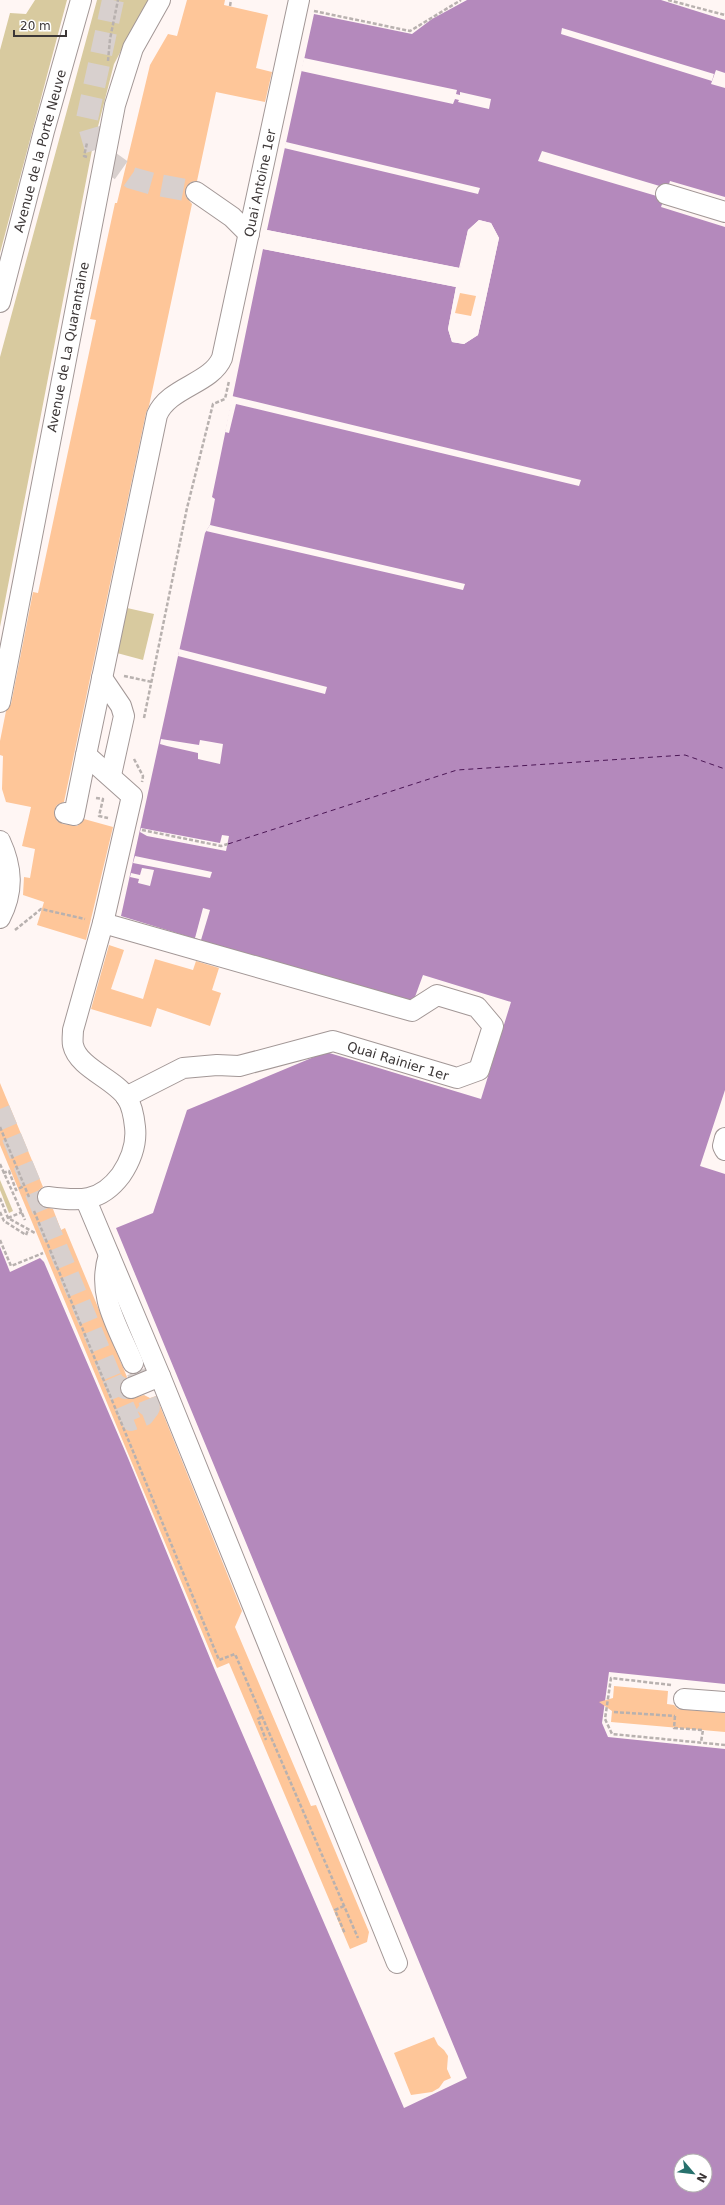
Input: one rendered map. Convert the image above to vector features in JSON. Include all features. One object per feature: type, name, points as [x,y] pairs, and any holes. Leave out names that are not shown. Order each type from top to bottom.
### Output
[{"type":"street","name":"Avenue de la Porte Neuve","points":[[0,302],[44,131],[81,0]]},
{"type":"street","name":"Avenue de La Quarantaine","points":[[0,702],[115,105],[133,48],[160,0]]},
{"type":"street","name":"Quai Antoine 1er","points":[[102,678],[157,415],[164,403],[171,397],[219,365],[225,349],[249,234],[304,5]]},
{"type":"street","points":[[196,192],[232,217],[249,234]]},
{"type":"street","points":[[666,194],[725,212]]},
{"type":"street","points":[[65,812],[74,814],[102,678]]},
{"type":"street","points":[[102,678],[121,706],[124,716],[111,775]]},
{"type":"street","points":[[37,1202],[86,1200],[100,1194],[114,1183],[127,1166],[134,1148],[136,1133],[134,1114],[126,1097],[82,1060],[73,1046],[73,1030],[103,923],[132,796],[111,775],[86,755]]},
{"type":"street","points":[[0,841],[11,878],[7,904],[7,924]]},
{"type":"street","name":"Quai Rainier 1er","points":[[103,923],[412,1012],[437,995],[476,1007],[493,1026],[479,1070],[457,1078],[333,1041],[239,1066],[217,1065],[183,1068],[126,1097]]},
{"type":"street","points":[[725,1138],[723,1146],[725,1150]]},
{"type":"street","points":[[86,1200],[109,1255],[155,1378],[397,1963]]},
{"type":"street","points":[[109,1255],[104,1274],[105,1294],[133,1363]]},
{"type":"street","points":[[118,1306],[155,1378]]},
{"type":"street","points":[[131,1388],[155,1378]]},
{"type":"street","points":[[680,1707],[725,1702]]},
{"type":"path","points":[[230,6],[231,0]]},
{"type":"path","points":[[304,5],[410,31],[461,0]]},
{"type":"path","points":[[668,0],[725,15]]},
{"type":"path","points":[[144,719],[187,508],[214,404],[225,399]]},
{"type":"path","points":[[135,753],[134,759],[143,776],[142,783]]},
{"type":"path","points":[[78,794],[103,800],[99,816],[134,825],[132,828],[221,846],[228,844]]},
{"type":"path","points":[[7,924],[24,925],[41,909],[64,914]]},
{"type":"path","points":[[0,1127],[24,1186],[37,1202],[219,1660],[235,1654],[358,1938]]},
{"type":"path","points":[[0,1164],[25,1220]]},
{"type":"path","points":[[3,1173],[9,1171],[16,1190],[24,1186]]},
{"type":"path","points":[[0,1198],[8,1218],[35,1233]]},
{"type":"path","points":[[0,1212],[1,1218],[26,1235],[28,1230]]},
{"type":"path","points":[[8,1218],[22,1212]]},
{"type":"path","points":[[0,1240],[11,1266],[43,1253]]},
{"type":"path","points":[[700,1742],[703,1730],[674,1728],[686,1687],[611,1678],[605,1719],[612,1734],[725,1745]]},
{"type":"path","points":[[614,1712],[669,1715]]},
{"type":"path","points":[[261,1717],[258,1719],[266,1740]]},
{"type":"path","points":[[344,1906],[335,1910],[345,1934]]},
{"type":"shaded area","points":[[35,0],[67,0],[0,253],[0,50],[10,13],[26,14]]},
{"type":"shaded area","points":[[97,0],[148,0],[114,64],[92,150],[0,627],[0,357]]},
{"type":"shaded area","points":[[467,0],[661,0],[725,20],[725,73],[716,70],[711,84],[725,88],[725,197],[670,181],[661,207],[725,227],[725,1090],[700,1166],[725,1174],[725,1684],[609,1672],[602,1723],[608,1737],[725,1749],[725,2205],[0,2205],[0,1247],[10,1272],[40,1258],[44,1262],[128,1458],[214,1668],[404,2108],[467,2078],[116,1228],[153,1213],[187,1110],[326,1052],[481,1099],[511,1002],[423,975],[412,1005],[121,916],[205,533],[210,525],[215,499],[212,497],[263,249],[456,287],[448,329],[452,342],[464,344],[478,335],[499,238],[491,223],[479,220],[468,230],[460,268],[267,230],[314,14],[412,34],[432,19]]},
{"type":"shaded area","points":[[127,608],[154,614],[143,660],[117,653]]},
{"type":"shaded area","points":[[0,1180],[13,1211],[9,1213],[0,1190]]},
{"type":"pier","points":[[562,28],[714,74],[712,81],[561,34]]},
{"type":"pier","points":[[304,58],[457,90],[456,94],[460,95],[460,92],[491,99],[489,109],[458,102],[459,100],[455,99],[453,104],[301,71]]},
{"type":"pier","points":[[286,142],[480,188],[478,194],[284,148]]},
{"type":"pier","points":[[542,151],[663,187],[660,197],[538,161]]},
{"type":"pier","points":[[479,220],[491,223],[499,238],[478,335],[464,344],[452,342],[448,329],[456,287],[263,249],[263,247],[457,285],[450,329],[453,340],[464,342],[477,334],[497,239],[490,225],[480,222],[469,231],[460,270],[266,232],[267,230],[459,268],[468,230]]},
{"type":"pier","points":[[232,396],[581,480],[579,486],[236,404],[229,433],[225,432]]},
{"type":"pier","points":[[210,525],[465,584],[463,590],[206,531]]},
{"type":"pier","points":[[179,649],[327,687],[325,694],[178,656]]},
{"type":"pier","points":[[161,739],[199,745],[200,740],[223,744],[220,764],[198,759],[198,753],[160,744]]},
{"type":"pier","points":[[141,828],[220,843],[222,835],[229,836],[226,851],[147,836],[140,832]]},
{"type":"pier","points":[[135,856],[212,872],[210,878],[133,863]]},
{"type":"pier","points":[[142,868],[154,870],[150,886],[138,883],[139,879],[130,877],[131,873],[140,875]]},
{"type":"pier","points":[[203,908],[210,910],[201,940],[195,938]]},
{"type":"building","points":[[187,0],[225,0],[224,5],[268,15],[256,68],[272,72],[265,102],[216,92],[197,181],[191,182],[185,191],[186,197],[192,204],[149,406],[146,413],[64,802],[57,805],[54,811],[57,821],[63,824],[77,826],[84,819],[113,827],[86,940],[37,925],[44,902],[23,895],[24,877],[30,878],[35,849],[22,846],[31,807],[6,802],[2,789],[3,756],[0,755],[0,741],[6,711],[11,704],[33,592],[38,593],[96,320],[90,319],[115,203],[117,203],[150,65],[168,34],[177,36]]},
{"type":"building","points":[[460,293],[476,296],[471,316],[455,313]]},
{"type":"building","points":[[109,945],[124,950],[111,989],[143,999],[155,959],[193,970],[196,961],[219,968],[212,990],[221,993],[210,1026],[157,1008],[151,1027],[91,1009]]},
{"type":"building","points":[[0,1083],[43,1187],[39,1190],[37,1201],[41,1206],[53,1209],[61,1230],[65,1228],[127,1377],[120,1386],[121,1393],[130,1399],[144,1395],[150,1398],[156,1396],[242,1611],[235,1627],[311,1806],[316,1805],[369,1932],[367,1942],[350,1949],[229,1663],[217,1668],[0,1145]]},
{"type":"building","points":[[614,1686],[668,1691],[667,1704],[674,1705],[678,1709],[725,1713],[725,1732],[611,1722],[612,1711],[599,1702],[613,1698]]},
{"type":"building","points":[[434,2037],[438,2045],[448,2056],[447,2069],[451,2078],[444,2081],[439,2088],[432,2092],[411,2095],[394,2053]]},
{"type":"ferry route","points":[[228,844],[457,770],[685,755],[725,769]]},
{"type":"tunnel","points":[[113,0],[87,119],[97,153],[132,178],[153,184],[196,192]]},
{"type":"tunnel","points":[[0,1109],[114,1383],[125,1389],[131,1388]]},
{"type":"tunnel","points":[[112,1378],[131,1421],[144,1416],[150,1408],[149,1402],[133,1363]]}]
